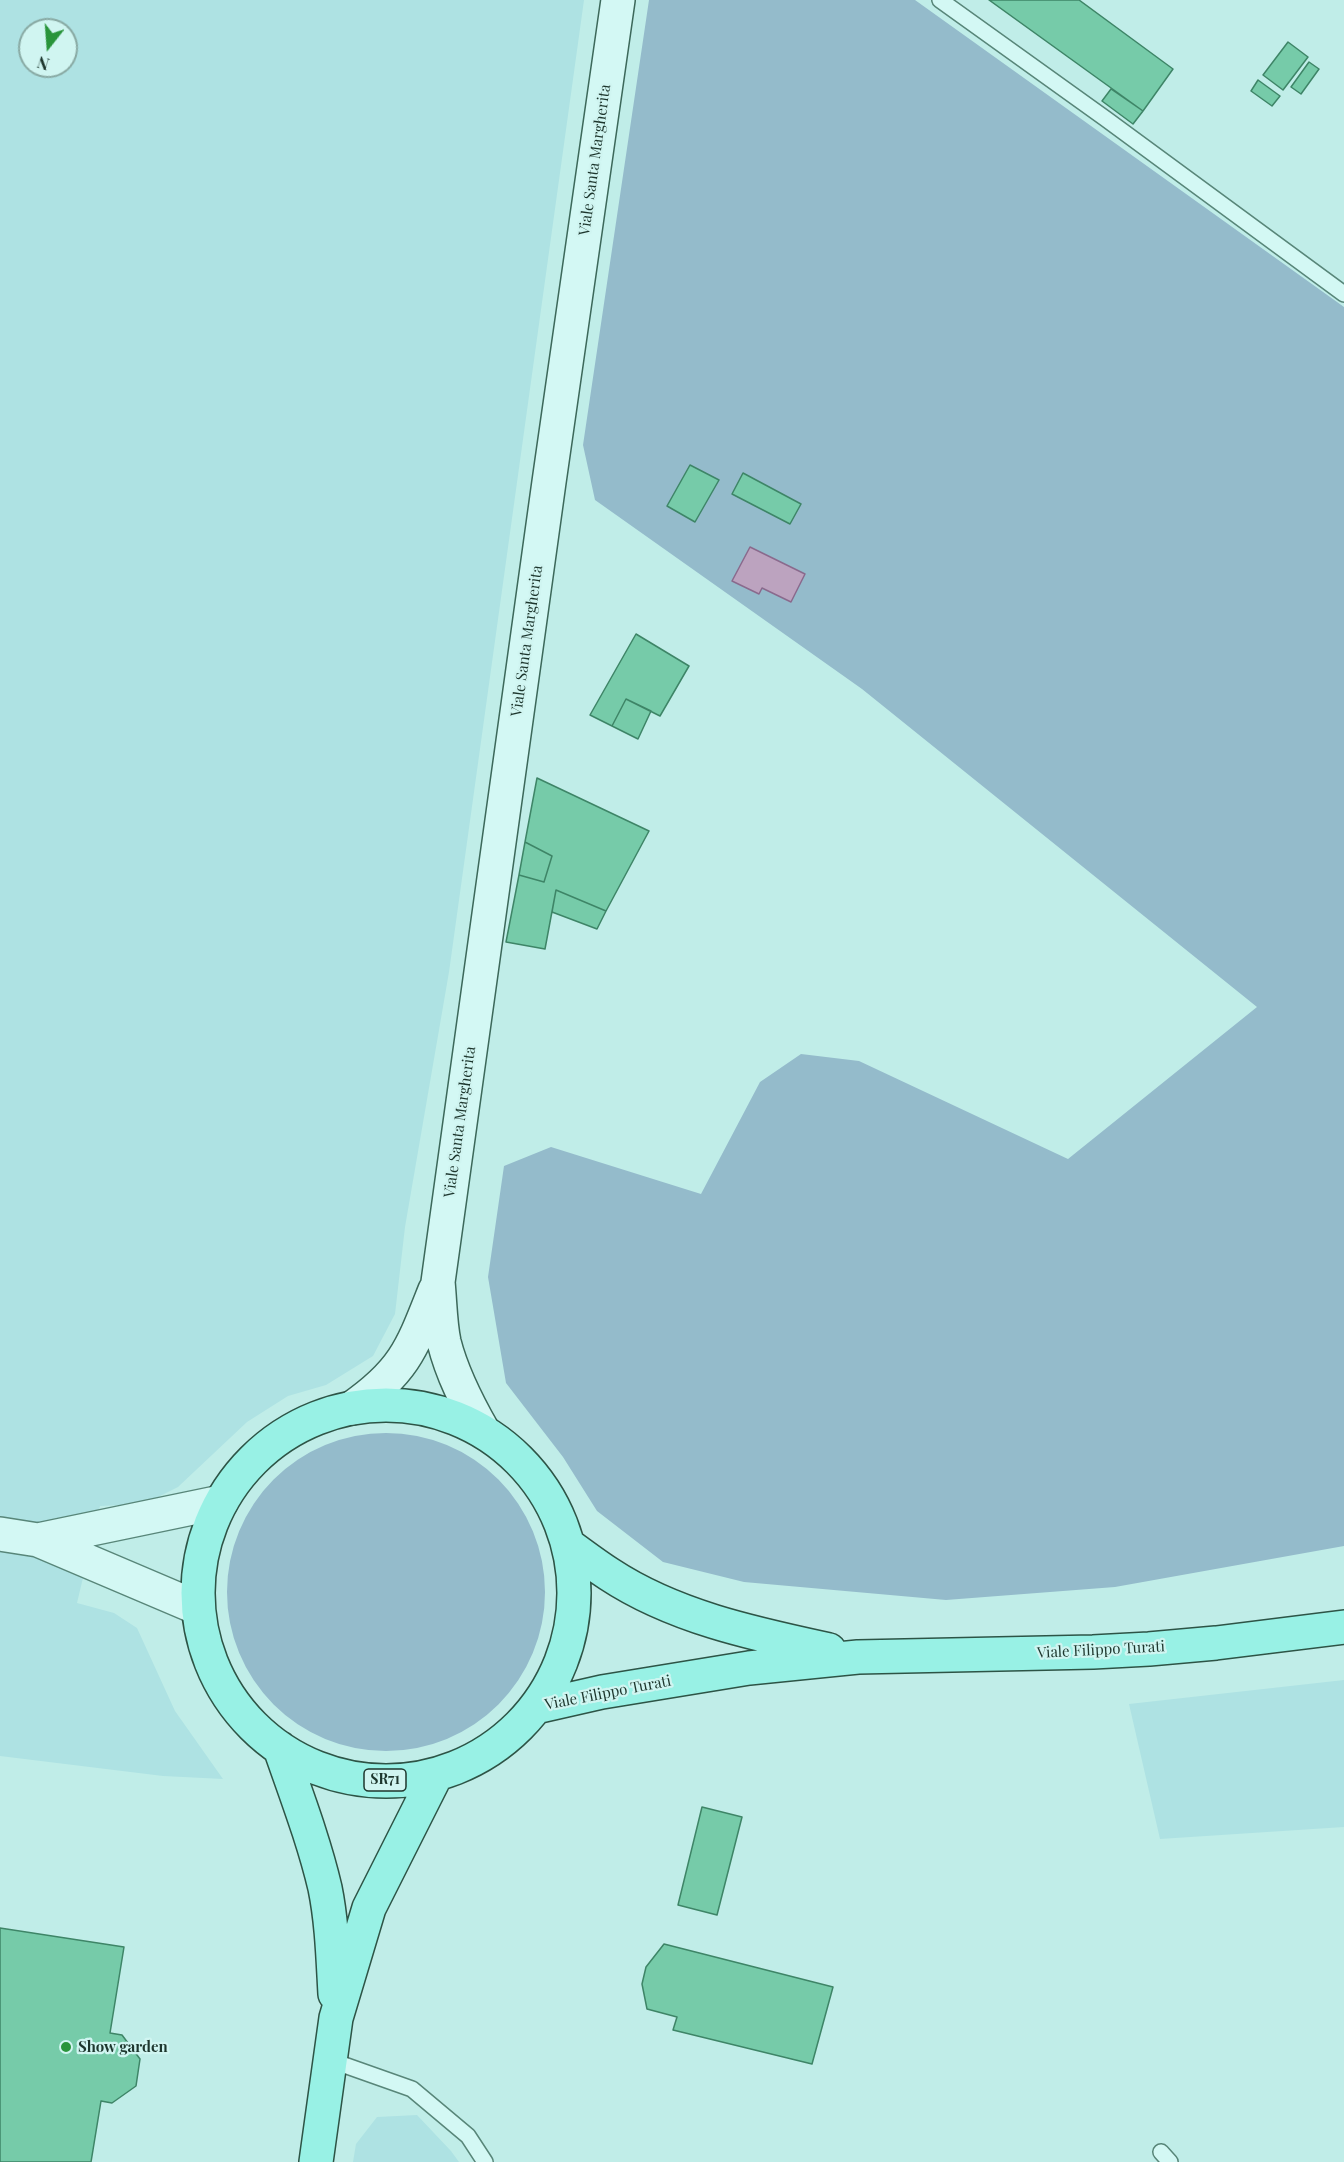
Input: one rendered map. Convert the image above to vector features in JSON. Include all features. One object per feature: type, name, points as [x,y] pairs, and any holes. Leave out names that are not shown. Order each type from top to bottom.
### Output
[{"type":"main road","name":"Viale Santa Margherita","points":[[483,1431],[458,1386],[447,1355],[441,1326],[438,1282],[618,0]]},
{"type":"main road","name":"Viale Santa Margherita","points":[[352,1408],[377,1390],[401,1365],[418,1333],[438,1282]]},
{"type":"main road","name":"SR71","points":[[387,1405],[422,1408],[483,1431],[514,1455],[540,1484],[557,1513],[568,1545],[574,1587],[571,1629],[558,1670],[536,1707],[494,1747],[436,1775],[399,1781],[362,1779],[319,1769],[280,1748],[248,1721],[223,1687],[204,1642],[198,1608],[198,1574],[206,1537],[221,1502],[244,1468],[274,1441],[311,1420],[352,1408],[387,1405]]},
{"type":"main road","points":[[38,1540],[221,1502]]},
{"type":"main road","points":[[0,1534],[38,1540],[198,1608]]},
{"type":"main road","name":"Viale Filippo Turati","points":[[568,1545],[610,1575],[684,1610],[761,1635],[858,1657]]},
{"type":"main road","name":"Viale Filippo Turati","points":[[536,1707],[602,1692],[738,1669],[858,1657],[1149,1649],[1344,1627]]},
{"type":"main road","name":"SR71","points":[[280,1748],[325,1889],[333,1953],[336,2018]]},
{"type":"main road","name":"SR71","points":[[316,2162],[336,2018],[369,1908],[436,1775]]},
{"type":"lane","points":[[940,0],[1344,294]]},
{"type":"lane","points":[[330,2060],[412,2089],[468,2136],[485,2162]]},
{"type":"shaded area","points":[[0,0],[584,0],[449,972],[405,1227],[395,1314],[373,1356],[326,1385],[288,1396],[247,1422],[178,1487],[144,1504],[100,1506],[77,1603],[114,1613],[137,1628],[175,1711],[223,1779],[163,1776],[0,1756]]},
{"type":"shaded area","points":[[649,0],[915,0],[1344,307],[1344,1546],[1115,1587],[946,1600],[744,1582],[663,1562],[597,1511],[563,1457],[506,1383],[488,1277],[504,1166],[551,1147],[701,1194],[760,1082],[801,1054],[859,1061],[1068,1159],[1257,1007],[862,689],[595,500],[583,445]]},
{"type":"shaded area","points":[[750,547],[805,574],[791,602],[762,588],[759,594],[732,581]]},
{"type":"shaded area","points":[[370,1433],[402,1433],[432,1439],[461,1451],[475,1459],[499,1479],[519,1503],[533,1531],[539,1546],[545,1576],[545,1608],[539,1638],[533,1653],[519,1681],[499,1705],[475,1725],[432,1745],[402,1751],[370,1751],[340,1745],[297,1725],[273,1705],[253,1681],[233,1638],[227,1608],[227,1576],[233,1546],[253,1503],[273,1479],[297,1459],[340,1439]]},
{"type":"shaded area","points":[[1344,1680],[1344,1827],[1160,1839],[1129,1704]]},
{"type":"shaded area","points":[[417,2115],[459,2162],[353,2162],[356,2144],[377,2117]]},
{"type":"building","points":[[989,0],[1079,0],[1173,69],[1143,111]]},
{"type":"building","points":[[1288,42],[1308,57],[1283,90],[1263,75]]},
{"type":"building","points":[[1309,62],[1319,69],[1301,94],[1291,87]]},
{"type":"building","points":[[1258,80],[1280,96],[1272,106],[1251,91]]},
{"type":"building","points":[[1111,89],[1143,111],[1133,124],[1102,101]]},
{"type":"building","points":[[690,465],[719,480],[695,522],[667,506]]},
{"type":"building","points":[[743,473],[801,504],[790,524],[732,494]]},
{"type":"building","points":[[636,634],[689,666],[660,716],[626,699],[612,726],[590,715]]},
{"type":"building","points":[[626,699],[651,711],[638,739],[612,726]]},
{"type":"building","points":[[537,778],[649,831],[606,911],[556,890],[545,949],[506,942],[519,875],[544,882],[552,856],[525,842]]},
{"type":"building","points":[[525,842],[552,856],[544,882],[519,875]]},
{"type":"building","points":[[556,890],[606,911],[597,929],[552,912]]},
{"type":"building","points":[[702,1807],[742,1817],[717,1915],[678,1905]]},
{"type":"building","name":"Show garden","points":[[0,1928],[124,1947],[110,2033],[122,2035],[140,2059],[136,2086],[112,2103],[101,2101],[91,2162],[0,2162]]},
{"type":"building","points":[[664,1944],[833,1987],[812,2064],[673,2030],[677,2017],[647,2009],[642,1984],[646,1967]]},
{"type":"place","name":"Show garden","points":[[66,2047]]}]
